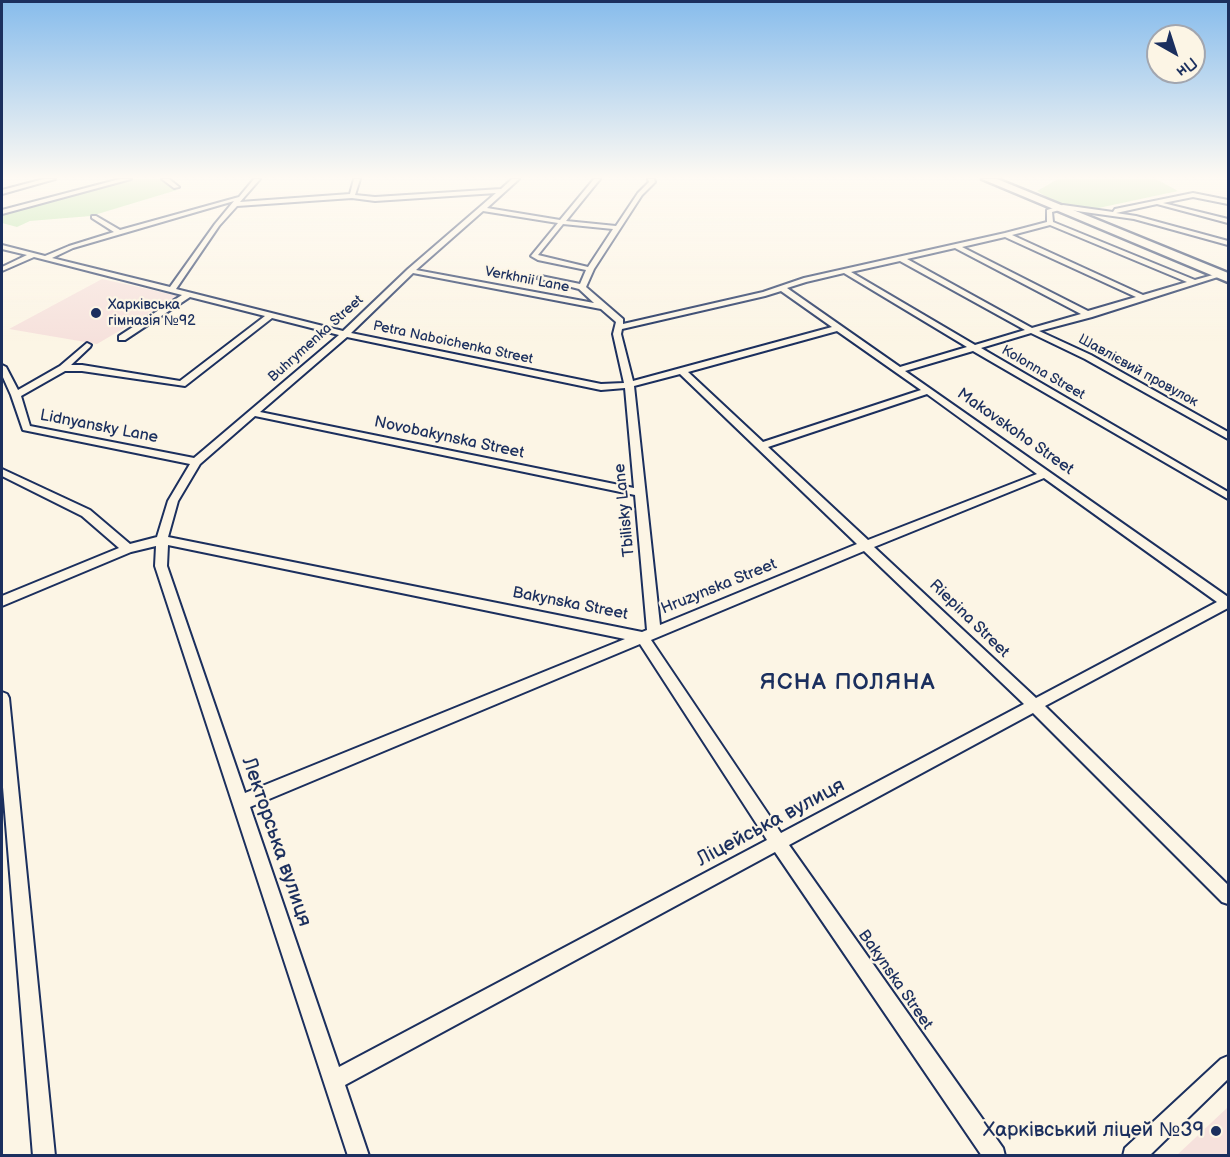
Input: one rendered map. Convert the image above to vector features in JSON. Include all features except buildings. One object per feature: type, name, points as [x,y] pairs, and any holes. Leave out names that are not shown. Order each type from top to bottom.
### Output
[{"type":"highway","points":[[1118,233],[1224,277]]},
{"type":"street","points":[[45,258],[116,233]]},
{"type":"street","points":[[172,290],[211,233]]},
{"type":"street","name":"Buhrymenka Street","points":[[162,540],[173,501],[196,462],[345,334],[411,271],[455,233]]},
{"type":"street","points":[[553,233],[534,256],[590,269]]},
{"type":"street","points":[[582,287],[590,269],[614,233]]},
{"type":"street","points":[[541,278],[582,287],[620,321],[619,327],[845,271],[1013,233]]},
{"type":"street","points":[[1074,233],[1195,283]]},
{"type":"street","points":[[1192,233],[1228,243]]},
{"type":"street","points":[[1006,235],[1143,298]]},
{"type":"street","points":[[955,246],[1089,315]]},
{"type":"street","name":"Petra Naboichenka Street","points":[[2,247],[345,334],[601,387],[629,385],[838,328]]},
{"type":"street","points":[[2,269],[34,255]]},
{"type":"street","points":[[902,259],[1034,332]]},
{"type":"street","name":"Verkhnii Lane","points":[[411,271],[602,307]]},
{"type":"street","name":"Kolonna Street","points":[[845,271],[1228,496]]},
{"type":"street","name":"Шавлієвий провулок","points":[[898,370],[1195,283],[1224,277]]},
{"type":"street","name":"Makovskoho Street","points":[[782,288],[1228,602]]},
{"type":"street","points":[[122,338],[189,294]]},
{"type":"street","points":[[63,368],[82,368],[182,384],[271,315]]},
{"type":"street","name":"Tbilisky Lane","points":[[619,327],[616,334],[629,385],[641,493],[648,635]]},
{"type":"street","name":"Шавлієвий провулок","points":[[1034,332],[1088,357],[1228,436]]},
{"type":"street","points":[[16,395],[63,368],[87,345]]},
{"type":"street","name":"Lidnyansky Lane","points":[[2,366],[16,395],[26,428],[196,462]]},
{"type":"street","name":"Riepina Street","points":[[682,371],[1034,705],[1228,896]]},
{"type":"street","points":[[762,446],[928,391]]},
{"type":"street","name":"Novobakynska Street","points":[[252,413],[641,493]]},
{"type":"street","points":[[2,472],[86,513],[128,549]]},
{"type":"street","name":"Hruzynska Street","points":[[240,803],[867,545],[1046,474]]},
{"type":"street","name":"Bakynska Street","points":[[2,601],[128,549],[162,540],[648,635],[778,843],[995,1155]]},
{"type":"street","name":"Лекторська вулиця","points":[[162,540],[161,566],[359,1155]]},
{"type":"street","name":"Ліцейська вулиця","points":[[334,1080],[1228,602]]},
{"type":"street","points":[[2,698],[44,1155]]},
{"type":"street","points":[[1133,1155],[1228,1066]]},
{"type":"shaded area","name":"Харківська гімназія №92","points":[[102,279],[179,296],[97,344],[9,329]]},
{"type":"shaded area","name":"Харківський ліцей №39","points":[[1228,1107],[1228,1155],[1177,1155]]},
{"type":"place","name":"Харківська гімназія №92","points":[[96,313]]},
{"type":"place","name":"Харківський ліцей №39","points":[[1216,1131]]},
{"type":"district","name":"ЯСНА ПОЛЯНА","points":[[848,683]]}]
